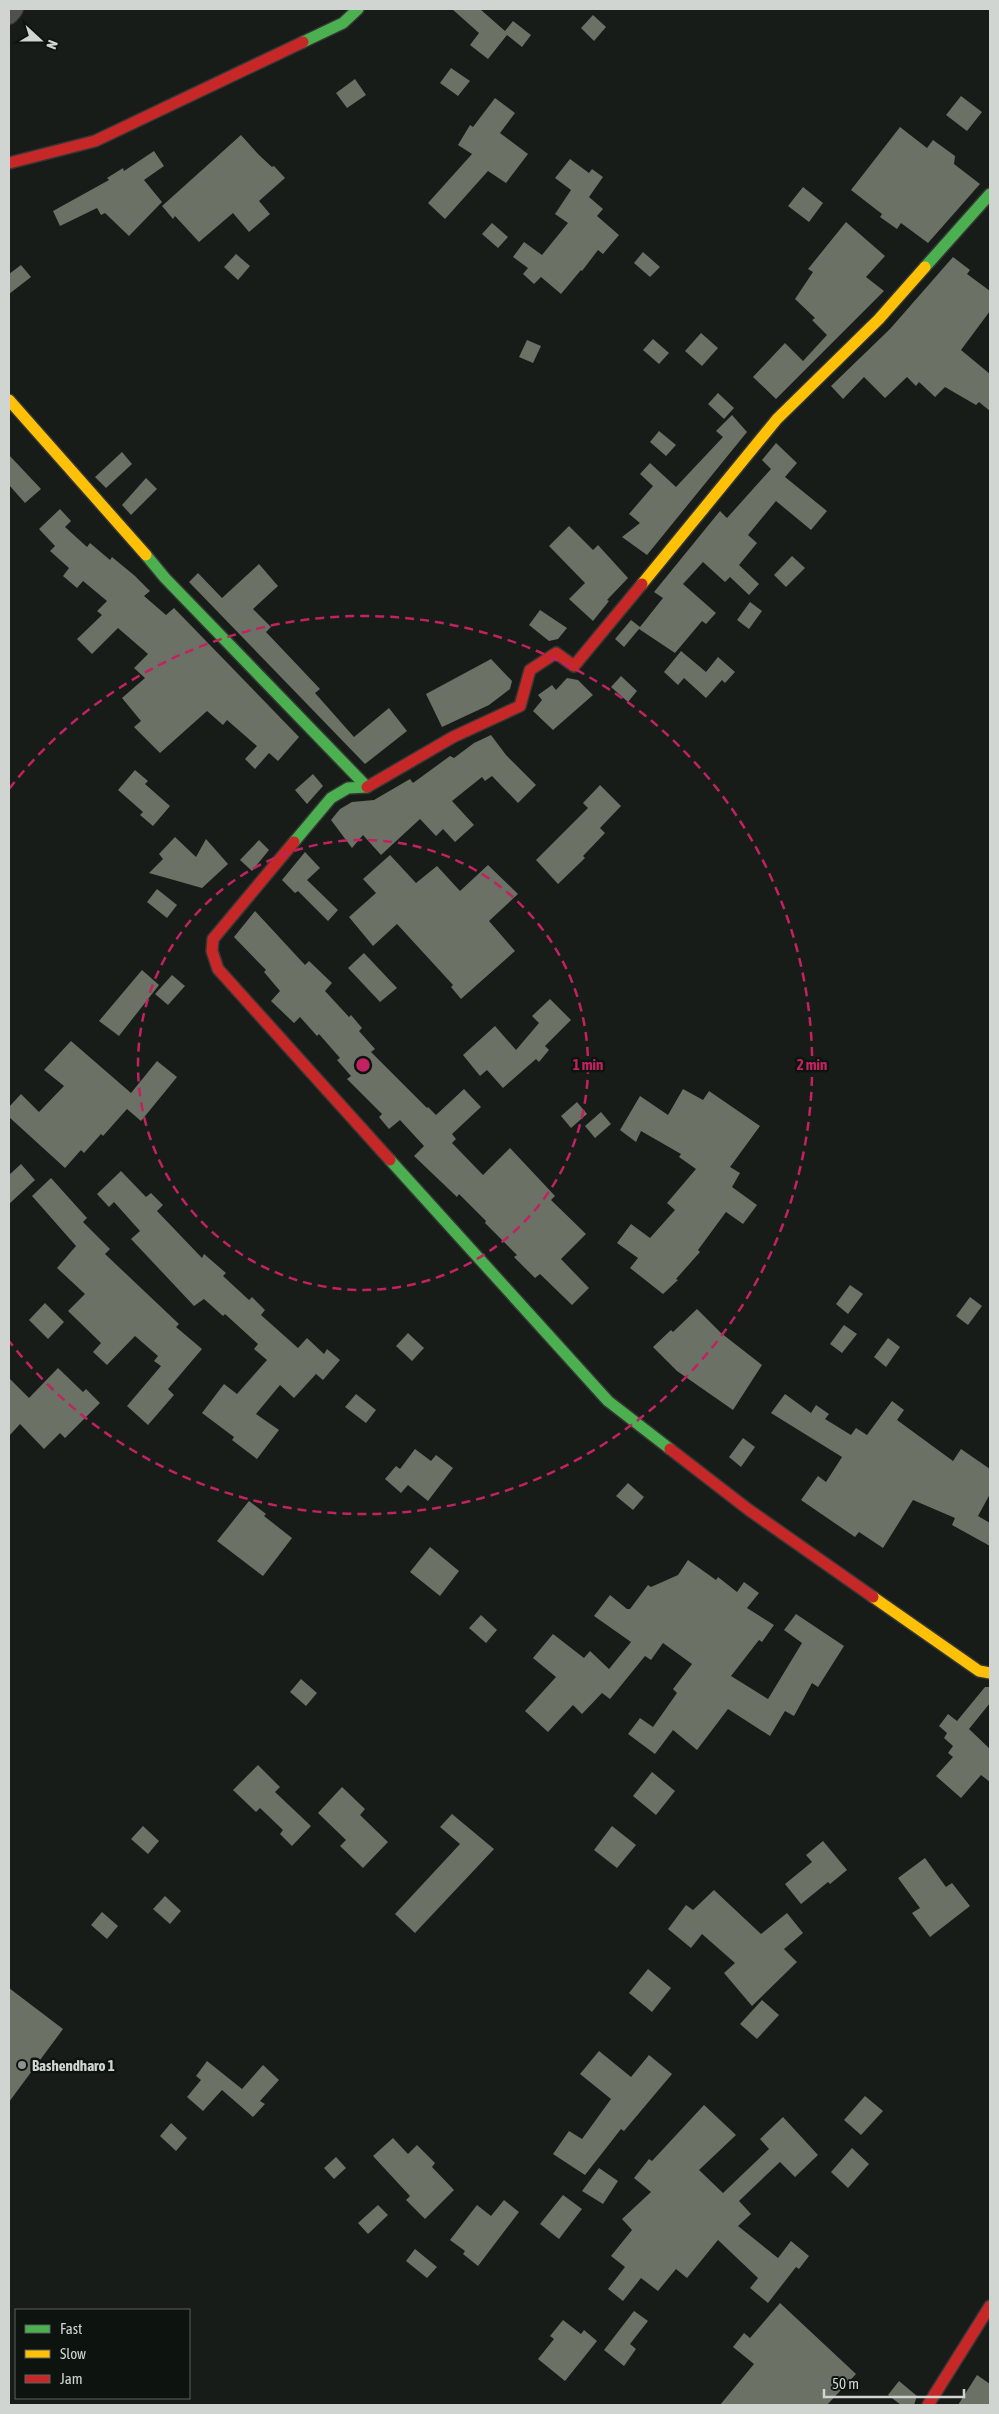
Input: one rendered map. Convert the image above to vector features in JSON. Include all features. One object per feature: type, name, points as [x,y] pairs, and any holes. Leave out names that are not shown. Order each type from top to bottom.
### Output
[{"type":"street","points":[[9,15],[14,9]]},
{"type":"street","points":[[9,163],[95,141],[343,23],[358,9]]},
{"type":"street","points":[[990,194],[879,319],[777,419],[574,666],[556,652],[530,670],[520,706],[453,737],[367,787],[348,788],[331,798],[212,939],[212,951],[218,969],[608,1401],[749,1510],[979,1671],[990,1673]]},
{"type":"street","points":[[9,400],[33,431],[146,552],[165,578],[367,787]]},
{"type":"street","points":[[928,2405],[990,2306]]},
{"type":"building","points":[[452,9],[480,9],[505,31],[513,21],[531,35],[522,47],[507,35],[488,59],[470,45],[479,33]]},
{"type":"building","points":[[593,15],[606,27],[594,41],[581,28]]},
{"type":"building","points":[[451,68],[470,81],[458,96],[440,83]]},
{"type":"building","points":[[355,79],[366,95],[347,108],[336,93]]},
{"type":"building","points":[[961,96],[982,112],[967,131],[946,115]]},
{"type":"building","points":[[495,98],[515,113],[500,133],[528,154],[506,183],[488,171],[445,219],[428,203],[472,154],[458,145],[470,125],[473,127]]},
{"type":"building","points":[[900,127],[927,148],[933,140],[955,156],[954,164],[980,184],[928,243],[901,223],[897,229],[880,217],[882,214],[851,190]]},
{"type":"building","points":[[241,135],[259,155],[272,167],[274,166],[285,178],[259,201],[270,214],[249,232],[233,213],[199,242],[175,216],[173,219],[162,206]]},
{"type":"building","points":[[154,151],[164,166],[144,180],[162,202],[129,236],[105,213],[101,215],[97,208],[60,226],[53,211],[109,180],[107,178],[123,168],[124,171]]},
{"type":"building","points":[[570,159],[589,173],[592,169],[603,177],[589,197],[603,209],[597,216],[619,235],[603,254],[598,250],[561,294],[541,277],[534,284],[523,274],[528,268],[513,257],[524,242],[542,255],[568,223],[555,214],[571,190],[555,178]]},
{"type":"building","points":[[803,187],[823,203],[809,222],[788,206]]},
{"type":"building","points":[[846,222],[885,256],[866,277],[884,291],[776,399],[753,377],[785,343],[803,361],[827,335],[812,320],[815,318],[795,299],[813,272],[808,269]]},
{"type":"building","points":[[492,223],[508,237],[498,248],[482,234]]},
{"type":"building","points":[[643,252],[660,267],[650,277],[634,263]]},
{"type":"building","points":[[236,254],[250,266],[238,280],[224,267]]},
{"type":"building","points":[[953,257],[970,270],[967,274],[990,291],[990,311],[961,350],[990,374],[990,411],[979,402],[976,405],[945,387],[935,397],[919,382],[916,386],[907,377],[885,398],[864,377],[843,399],[831,386],[890,329]]},
{"type":"building","points":[[21,265],[31,277],[9,294],[9,274]]},
{"type":"building","points":[[701,333],[718,348],[702,366],[685,351]]},
{"type":"building","points":[[653,339],[669,353],[659,364],[643,350]]},
{"type":"building","points":[[527,340],[541,346],[533,363],[519,357]]},
{"type":"building","points":[[718,393],[734,408],[724,419],[708,404]]},
{"type":"building","points":[[732,415],[747,432],[647,555],[622,537],[640,523],[629,514],[653,486],[640,474],[650,463],[676,487],[723,437],[716,431]]},
{"type":"building","points":[[659,431],[676,445],[666,456],[650,442]]},
{"type":"building","points":[[776,443],[797,463],[785,477],[827,511],[811,530],[776,501],[748,535],[757,543],[739,565],[759,584],[749,595],[730,577],[725,582],[703,562],[683,584],[716,613],[706,624],[702,621],[675,653],[639,629],[624,647],[615,639],[631,620],[640,627],[663,598],[654,592],[720,511],[727,518],[771,469],[762,460]]},
{"type":"building","points":[[122,452],[132,464],[106,488],[95,477]]},
{"type":"building","points":[[9,455],[41,489],[25,503],[9,485]]},
{"type":"building","points":[[146,478],[157,489],[131,515],[122,505]]},
{"type":"building","points":[[60,509],[71,521],[65,527],[87,547],[90,543],[110,560],[112,557],[135,576],[150,591],[144,596],[166,615],[174,608],[299,737],[278,761],[269,753],[255,769],[245,759],[257,746],[227,720],[223,725],[207,711],[160,753],[134,727],[141,721],[122,698],[145,678],[134,668],[148,654],[118,628],[92,654],[77,639],[102,615],[97,611],[107,601],[83,581],[77,588],[63,576],[69,568],[50,551],[55,546],[39,529]]},
{"type":"building","points":[[569,526],[593,550],[598,545],[628,578],[607,600],[609,601],[593,621],[569,599],[585,583],[549,546]]},
{"type":"building","points":[[792,556],[805,568],[786,587],[774,575]]},
{"type":"building","points":[[259,564],[278,586],[253,609],[271,627],[266,632],[320,689],[315,693],[354,737],[389,708],[407,731],[365,764],[189,582],[198,573],[222,598]]},
{"type":"building","points":[[750,602],[762,611],[749,629],[737,620]]},
{"type":"building","points":[[540,610],[567,628],[558,639],[549,641],[529,625]]},
{"type":"building","points":[[681,651],[706,672],[718,657],[735,672],[725,683],[722,680],[706,698],[684,678],[678,685],[664,672]]},
{"type":"building","points":[[491,659],[512,681],[510,689],[489,705],[442,727],[426,694]]},
{"type":"building","points":[[621,676],[637,691],[628,702],[611,687]]},
{"type":"building","points":[[567,678],[578,680],[593,695],[553,730],[533,711],[542,700],[538,695],[552,685],[556,690]]},
{"type":"building","points":[[491,735],[506,755],[536,785],[518,803],[492,776],[485,781],[482,777],[452,801],[474,825],[455,842],[443,829],[436,836],[420,819],[381,855],[363,835],[352,848],[331,820],[340,809],[352,802],[374,800],[410,779],[413,783],[450,756],[454,758],[474,743]]},
{"type":"building","points":[[135,770],[148,781],[145,784],[170,806],[153,826],[140,815],[143,812],[118,790]]},
{"type":"building","points":[[313,774],[323,786],[307,804],[295,790]]},
{"type":"building","points":[[600,785],[621,806],[600,828],[605,833],[583,856],[585,858],[558,884],[536,860],[588,808],[583,803]]},
{"type":"building","points":[[175,837],[196,857],[206,839],[228,864],[202,888],[149,873],[163,859],[159,854]]},
{"type":"building","points":[[259,840],[269,850],[252,871],[240,860]]},
{"type":"building","points":[[305,852],[320,868],[307,880],[338,910],[328,921],[298,891],[295,893],[282,880]]},
{"type":"building","points":[[390,855],[416,883],[437,866],[460,891],[488,865],[518,894],[489,921],[515,951],[461,999],[451,987],[453,985],[397,924],[373,946],[349,917],[376,893],[363,879]]},
{"type":"building","points":[[157,889],[177,905],[167,918],[147,902]]},
{"type":"building","points":[[255,911],[305,965],[309,961],[332,983],[325,991],[362,1028],[359,1031],[375,1049],[371,1052],[427,1108],[436,1115],[464,1089],[481,1107],[452,1134],[456,1139],[452,1143],[483,1175],[510,1148],[555,1196],[551,1200],[586,1234],[561,1259],[589,1288],[572,1305],[540,1274],[535,1278],[514,1257],[517,1255],[485,1223],[486,1221],[459,1194],[457,1197],[414,1156],[424,1146],[400,1120],[389,1129],[379,1117],[382,1114],[347,1079],[351,1076],[337,1060],[340,1058],[319,1034],[317,1036],[300,1017],[294,1023],[271,1001],[280,991],[264,972],[266,970],[234,937]]},
{"type":"building","points":[[364,953],[397,988],[380,1002],[348,968]]},
{"type":"building","points":[[142,970],[159,985],[119,1036],[99,1021]]},
{"type":"building","points":[[172,975],[185,986],[168,1005],[155,994]]},
{"type":"building","points":[[550,999],[571,1020],[545,1046],[549,1050],[539,1062],[536,1059],[503,1088],[487,1070],[480,1076],[463,1055],[495,1026],[516,1050],[539,1023],[532,1016]]},
{"type":"building","points":[[71,1041],[131,1093],[157,1061],[177,1077],[141,1121],[127,1109],[103,1136],[101,1134],[84,1153],[81,1150],[65,1168],[9,1117],[9,1107],[21,1094],[39,1112],[64,1086],[44,1070]]},
{"type":"building","points":[[683,1089],[703,1100],[709,1091],[760,1126],[730,1167],[740,1173],[732,1187],[757,1205],[743,1224],[726,1212],[698,1250],[700,1252],[676,1279],[678,1280],[663,1294],[630,1268],[638,1258],[617,1243],[631,1224],[650,1238],[675,1210],[667,1203],[696,1169],[679,1157],[681,1154],[641,1131],[636,1142],[620,1130],[640,1096],[668,1115]]},
{"type":"building","points":[[577,1102],[587,1114],[571,1128],[561,1116]]},
{"type":"building","points":[[601,1112],[611,1124],[595,1138],[585,1126]]},
{"type":"building","points":[[21,1164],[35,1180],[9,1204],[9,1175]]},
{"type":"building","points":[[121,1171],[146,1197],[151,1193],[163,1205],[157,1211],[202,1258],[204,1254],[226,1273],[223,1276],[249,1300],[252,1297],[265,1310],[261,1315],[298,1348],[307,1338],[324,1354],[327,1349],[340,1360],[323,1380],[316,1374],[294,1398],[280,1385],[256,1414],[279,1430],[257,1459],[232,1440],[234,1437],[202,1413],[224,1384],[237,1394],[267,1360],[254,1349],[258,1344],[225,1314],[223,1316],[204,1299],[194,1306],[131,1239],[140,1231],[114,1202],[109,1207],[97,1194]]},
{"type":"building","points":[[51,1178],[87,1218],[83,1222],[110,1249],[105,1254],[179,1324],[176,1327],[202,1349],[168,1389],[174,1395],[148,1425],[127,1406],[161,1366],[154,1361],[158,1356],[135,1336],[107,1365],[93,1352],[101,1343],[68,1311],[85,1294],[57,1268],[76,1246],[32,1196]]},
{"type":"building","points":[[850,1285],[863,1294],[848,1314],[836,1304]]},
{"type":"building","points":[[970,1297],[982,1306],[968,1325],[956,1316]]},
{"type":"building","points":[[45,1303],[64,1322],[48,1339],[29,1320]]},
{"type":"building","points":[[697,1309],[721,1333],[762,1365],[733,1410],[677,1371],[653,1347],[671,1330],[673,1332]]},
{"type":"building","points":[[844,1325],[857,1334],[842,1353],[830,1344]]},
{"type":"building","points":[[408,1333],[424,1348],[412,1361],[396,1346]]},
{"type":"building","points":[[888,1338],[900,1347],[886,1367],[874,1357]]},
{"type":"building","points":[[58,1368],[83,1392],[86,1389],[100,1403],[65,1438],[60,1433],[44,1449],[20,1424],[9,1436],[9,1378],[29,1398]]},
{"type":"building","points":[[356,1394],[376,1410],[366,1423],[345,1407]]},
{"type":"building","points":[[785,1394],[811,1413],[816,1405],[829,1414],[825,1419],[851,1435],[856,1428],[867,1435],[892,1401],[904,1410],[897,1420],[953,1461],[961,1449],[990,1469],[990,1494],[978,1516],[990,1523],[990,1546],[952,1525],[955,1518],[913,1500],[883,1548],[859,1532],[855,1537],[801,1500],[818,1476],[826,1482],[842,1457],[771,1413]]},
{"type":"building","points":[[743,1438],[755,1447],[741,1467],[729,1457]]},
{"type":"building","points":[[415,1449],[431,1461],[436,1455],[453,1468],[428,1501],[408,1485],[401,1493],[385,1479],[396,1466],[400,1469]]},
{"type":"building","points":[[628,1483],[644,1497],[633,1510],[616,1496]]},
{"type":"building","points":[[249,1501],[266,1514],[264,1516],[292,1538],[263,1576],[217,1541]]},
{"type":"building","points":[[430,1547],[459,1571],[440,1596],[410,1572]]},
{"type":"building","points":[[688,1560],[716,1580],[718,1577],[737,1592],[744,1582],[759,1593],[747,1608],[774,1625],[762,1642],[759,1640],[731,1676],[768,1699],[802,1643],[784,1630],[796,1614],[844,1646],[818,1687],[812,1683],[794,1716],[785,1711],[770,1736],[728,1709],[697,1750],[673,1730],[655,1754],[628,1734],[640,1718],[653,1727],[677,1693],[673,1689],[692,1664],[663,1643],[651,1660],[645,1656],[610,1699],[602,1693],[582,1714],[573,1705],[548,1732],[525,1711],[556,1677],[533,1658],[553,1634],[584,1658],[590,1651],[609,1669],[631,1642],[594,1616],[610,1595],[627,1609],[630,1609],[648,1585],[651,1587],[678,1575]]},
{"type":"building","points":[[481,1615],[497,1630],[486,1643],[469,1628]]},
{"type":"building","points":[[301,1679],[317,1693],[306,1706],[290,1692]]},
{"type":"building","points":[[985,1687],[990,1687],[990,1703],[969,1729],[990,1749],[990,1782],[981,1775],[961,1798],[936,1776],[953,1757],[948,1753],[953,1746],[944,1738],[947,1733],[939,1726],[948,1714],[957,1721]]},
{"type":"building","points":[[258,1765],[280,1787],[275,1792],[311,1826],[292,1846],[280,1834],[283,1830],[260,1808],[256,1812],[233,1790]]},
{"type":"building","points":[[652,1772],[675,1791],[656,1815],[633,1796]]},
{"type":"building","points":[[342,1787],[365,1809],[360,1815],[388,1842],[363,1868],[340,1846],[346,1840],[318,1813]]},
{"type":"building","points":[[452,1814],[494,1849],[415,1933],[395,1914],[460,1844],[440,1827]]},
{"type":"building","points":[[143,1826],[159,1841],[148,1854],[131,1839]]},
{"type":"building","points":[[612,1826],[636,1845],[617,1868],[594,1850]]},
{"type":"building","points":[[823,1841],[847,1870],[830,1884],[828,1882],[801,1904],[785,1884],[812,1862],[806,1855]]},
{"type":"building","points":[[925,1858],[946,1887],[952,1883],[970,1906],[930,1937],[912,1913],[920,1908],[898,1878]]},
{"type":"building","points":[[714,1890],[761,1934],[787,1913],[803,1933],[784,1949],[797,1962],[752,2006],[724,1973],[735,1963],[702,1934],[691,1948],[668,1929],[686,1905],[693,1910]]},
{"type":"building","points":[[165,1896],[181,1911],[170,1924],[153,1909]]},
{"type":"building","points":[[102,1912],[118,1926],[107,1939],[91,1925]]},
{"type":"building","points":[[648,1969],[671,1988],[652,2012],[629,1993]]},
{"type":"building","name":"Bashendharo 1","points":[[9,1988],[63,2029],[9,2102]]},
{"type":"building","points":[[762,2000],[779,2015],[757,2039],[740,2024]]},
{"type":"building","points":[[599,2051],[631,2077],[649,2055],[672,2074],[624,2131],[621,2129],[585,2175],[553,2154],[569,2131],[582,2139],[611,2099],[580,2074]]},
{"type":"building","points":[[207,2061],[242,2089],[263,2065],[279,2080],[260,2101],[265,2104],[253,2117],[222,2090],[203,2111],[187,2097],[201,2080],[196,2076]]},
{"type":"building","points":[[865,2096],[883,2111],[861,2135],[844,2120]]},
{"type":"building","points":[[704,2105],[736,2135],[699,2170],[723,2193],[769,2149],[760,2139],[783,2117],[818,2155],[795,2177],[780,2162],[739,2201],[751,2214],[738,2226],[778,2258],[791,2241],[809,2256],[799,2269],[796,2267],[768,2303],[750,2288],[758,2278],[718,2240],[687,2278],[676,2269],[658,2291],[641,2278],[623,2301],[608,2289],[625,2267],[611,2256],[632,2230],[622,2219],[651,2192],[634,2178],[649,2159],[652,2161]]},
{"type":"building","points":[[171,2123],[187,2138],[176,2151],[160,2136]]},
{"type":"building","points":[[393,2138],[408,2154],[417,2145],[435,2163],[432,2167],[454,2190],[425,2219],[406,2200],[410,2196],[373,2156]]},
{"type":"building","points":[[852,2148],[869,2164],[848,2188],[831,2172]]},
{"type":"building","points":[[336,2157],[346,2168],[334,2179],[324,2168]]},
{"type":"building","points":[[599,2168],[618,2181],[603,2204],[582,2191]]},
{"type":"building","points":[[563,2195],[582,2209],[559,2239],[540,2224]]},
{"type":"building","points":[[504,2200],[519,2212],[478,2266],[463,2254],[465,2251],[450,2240],[477,2205],[491,2216]]},
{"type":"building","points":[[378,2205],[388,2215],[368,2234],[358,2223]]},
{"type":"building","points":[[415,2249],[437,2267],[427,2278],[406,2261]]},
{"type":"building","points":[[780,2303],[856,2374],[827,2405],[720,2405],[754,2364],[733,2347],[744,2333],[750,2338]]},
{"type":"building","points":[[634,2311],[648,2321],[630,2344],[636,2349],[624,2366],[604,2350]]},
{"type":"building","points":[[563,2320],[581,2334],[584,2330],[597,2341],[565,2381],[538,2359],[554,2339],[550,2336]]},
{"type":"building","points":[[977,2375],[990,2384],[990,2405],[958,2405]]},
{"type":"building","points":[[899,2381],[917,2396],[914,2405],[901,2405],[888,2395]]},
{"type":"traffic: fast","points":[[303,42],[343,23],[358,9]]},
{"type":"traffic: fast","points":[[925,267],[990,194]]},
{"type":"traffic: fast","points":[[146,555],[165,578],[367,787],[348,788],[331,798],[294,842]]},
{"type":"traffic: fast","points":[[390,1160],[608,1401],[670,1449]]},
{"type":"traffic: slow","points":[[642,584],[777,419],[879,319],[925,267]]},
{"type":"traffic: slow","points":[[9,400],[146,555]]},
{"type":"traffic: slow","points":[[873,1597],[979,1671],[990,1673]]},
{"type":"traffic: jam","points":[[9,163],[95,141],[303,42]]},
{"type":"traffic: jam","points":[[367,787],[453,737],[520,706],[530,670],[556,653],[574,666],[642,584]]},
{"type":"traffic: jam","points":[[294,842],[213,939],[212,951],[218,969],[390,1160]]},
{"type":"traffic: jam","points":[[670,1449],[749,1510],[873,1597]]},
{"type":"traffic: jam","points":[[928,2405],[990,2306]]},
{"type":"place","name":"Bashendharo 1","points":[[22,2065]]}]
